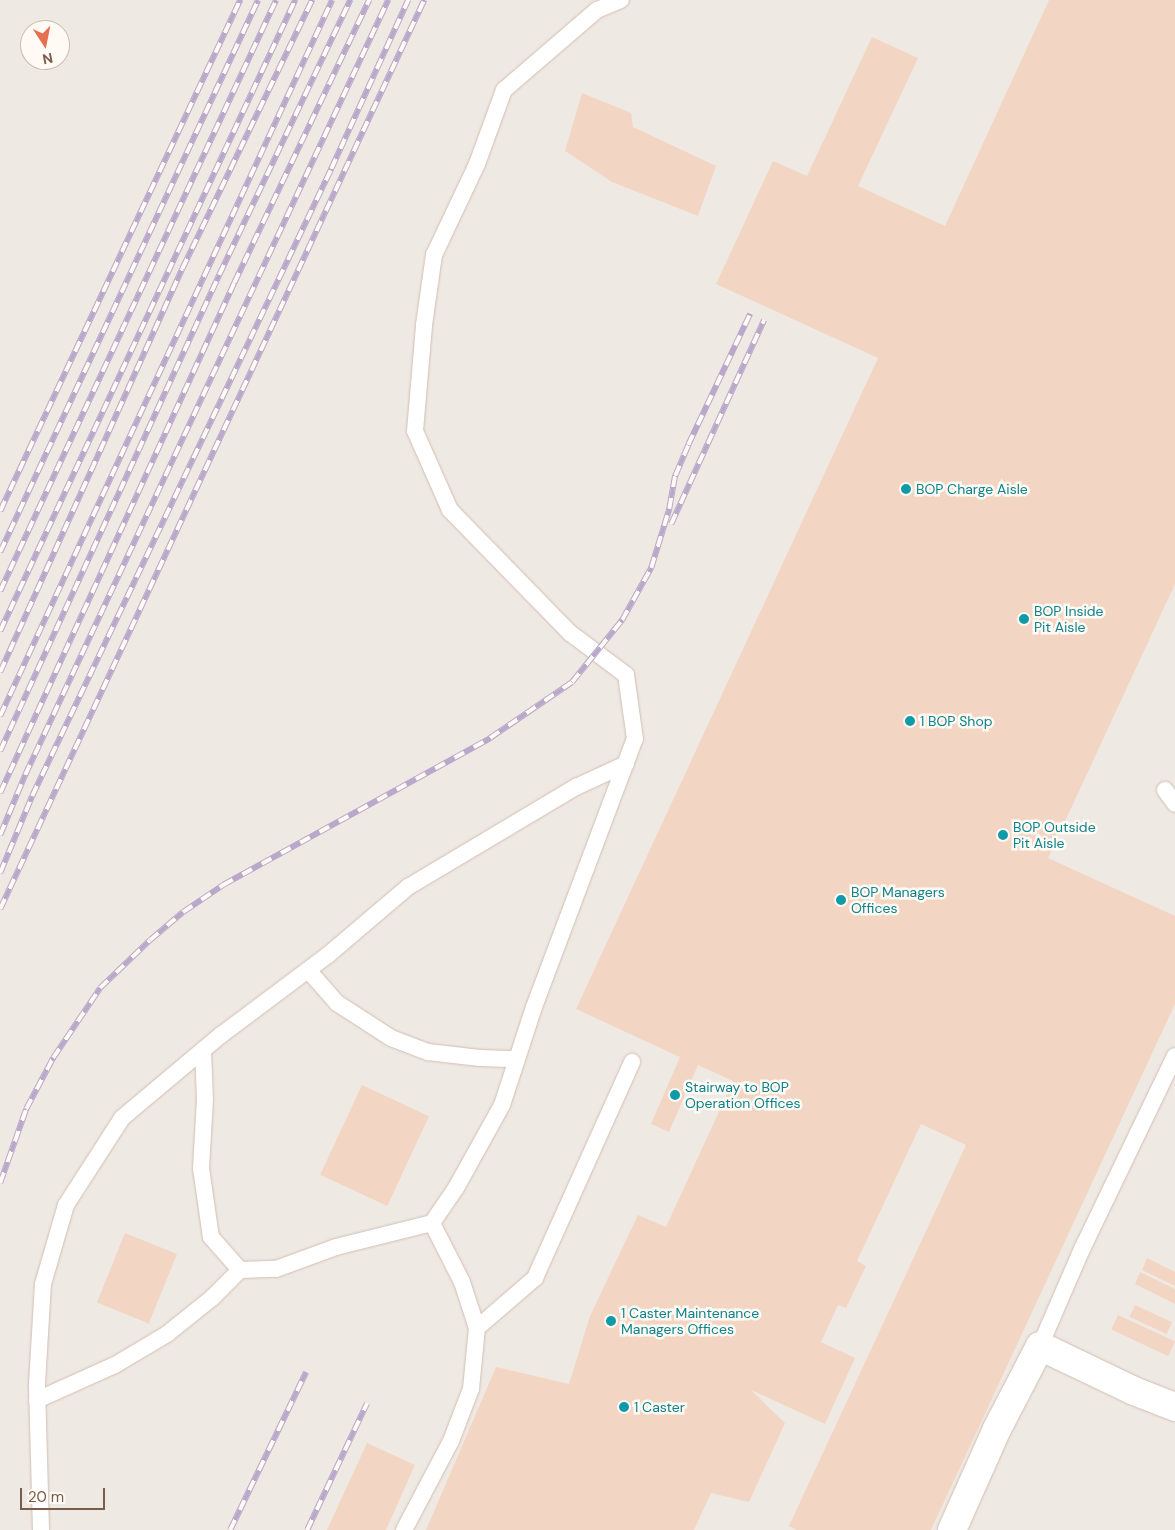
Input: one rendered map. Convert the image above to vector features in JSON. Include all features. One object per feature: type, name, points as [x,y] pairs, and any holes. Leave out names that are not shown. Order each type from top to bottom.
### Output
[{"type":"street","points":[[952,1530],[997,1429],[1040,1346],[1175,1408]]},
{"type":"lane","points":[[37,1400],[115,1365],[167,1334],[212,1298],[240,1270],[276,1269],[336,1247],[432,1223],[456,1188],[502,1105],[534,1007],[635,739],[626,675],[570,633],[450,510],[415,431],[424,325],[434,255],[477,164],[504,90],[597,10],[620,0]]},
{"type":"lane","points":[[41,1530],[37,1400],[43,1284],[66,1205],[122,1118],[203,1050],[308,970],[408,887],[576,788],[626,764]]},
{"type":"lane","points":[[1165,790],[1175,804]]},
{"type":"lane","points":[[308,970],[337,1004],[392,1038],[428,1052],[480,1058],[516,1059]]},
{"type":"lane","points":[[203,1050],[205,1099],[201,1168],[211,1237],[240,1270]]},
{"type":"lane","points":[[1040,1346],[1082,1248],[1175,1056]]},
{"type":"lane","points":[[477,1328],[535,1278],[632,1062]]},
{"type":"lane","points":[[404,1530],[451,1441],[471,1389],[477,1328],[462,1282],[432,1223]]},
{"type":"shaded area","points":[[0,0],[1175,0],[1175,1530],[0,1530]]},
{"type":"building","name":"1 BOP Shop","points":[[1049,0],[1175,0],[1175,584],[1048,858],[1175,916],[1175,1004],[931,1530],[797,1530],[789,1526],[966,1145],[921,1124],[857,1261],[866,1266],[846,1308],[838,1305],[821,1342],[855,1358],[825,1424],[751,1390],[785,1423],[749,1502],[711,1493],[694,1530],[426,1530],[496,1367],[569,1384],[590,1316],[638,1215],[666,1227],[733,1081],[698,1065],[669,1132],[651,1124],[680,1057],[576,1009],[878,358],[716,284],[773,161],[807,176],[872,37],[918,58],[858,186],[945,226]]},
{"type":"building","points":[[582,93],[631,113],[633,127],[716,166],[698,216],[612,182],[565,151]]},
{"type":"building","points":[[362,1085],[429,1116],[387,1206],[320,1175]]},
{"type":"building","points":[[125,1233],[177,1254],[149,1324],[97,1303]]},
{"type":"building","points":[[1147,1258],[1175,1272],[1175,1286],[1142,1270]]},
{"type":"building","points":[[1140,1272],[1175,1289],[1175,1304],[1135,1284]]},
{"type":"building","points":[[1135,1305],[1172,1322],[1167,1334],[1130,1317]]},
{"type":"building","points":[[1118,1315],[1175,1342],[1168,1356],[1111,1330]]},
{"type":"building","points":[[367,1443],[415,1465],[386,1530],[327,1530]]},
{"type":"railway","points":[[0,511],[240,0]]},
{"type":"railway","points":[[0,552],[258,0]]},
{"type":"railway","points":[[0,591],[276,0]]},
{"type":"railway","points":[[0,631],[295,0]]},
{"type":"railway","points":[[0,672],[182,269],[312,0]]},
{"type":"railway","points":[[0,716],[332,0]]},
{"type":"railway","points":[[0,751],[219,275],[350,0]]},
{"type":"railway","points":[[0,793],[234,283],[369,0]]},
{"type":"railway","points":[[0,835],[25,775],[388,0]]},
{"type":"railway","points":[[0,873],[32,796],[331,169],[408,0]]},
{"type":"railway","points":[[0,909],[424,0]]},
{"type":"railway","points":[[0,1183],[26,1109],[53,1058],[100,988],[150,940],[183,912],[223,885],[490,738],[572,682],[622,620],[651,568],[669,509],[675,476],[750,314]]},
{"type":"railway","points":[[671,524],[764,320]]},
{"type":"railway","points":[[230,1530],[306,1372]]},
{"type":"railway","points":[[307,1530],[367,1403]]},
{"type":"place","name":"BOP Charge Aisle","points":[[906,489]]},
{"type":"place","name":"BOP Inside Pit Aisle","points":[[1024,619]]},
{"type":"place","name":"1 BOP Shop","points":[[910,721]]},
{"type":"place","name":"BOP Outside Pit Aisle","points":[[1003,835]]},
{"type":"place","name":"BOP Managers Offices","points":[[841,900]]},
{"type":"place","name":"Stairway to BOP Operation Offices","points":[[675,1095]]},
{"type":"place","name":"1 Caster Maintenance Managers Offices","points":[[611,1321]]},
{"type":"place","name":"1 Caster","points":[[624,1407]]}]
